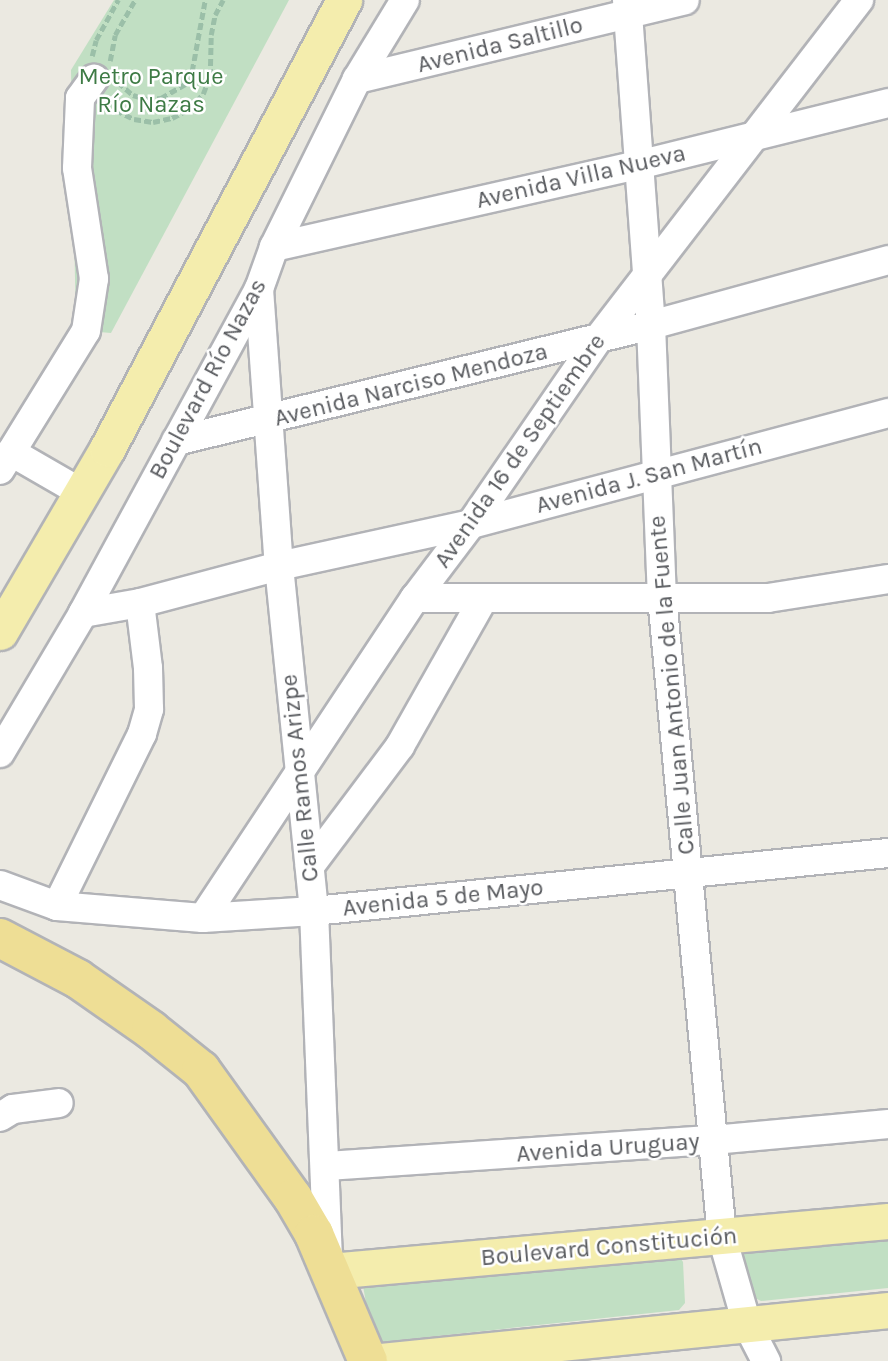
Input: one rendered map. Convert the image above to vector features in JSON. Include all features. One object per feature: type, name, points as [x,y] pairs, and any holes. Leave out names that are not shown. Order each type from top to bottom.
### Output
[{"type":"highway","points":[[0,938],[78,979],[151,1030],[201,1070],[293,1198],[314,1234],[368,1361]]},
{"type":"main road","points":[[0,632],[82,492],[344,0]]},
{"type":"main road","name":"Boulevard Constitución","points":[[329,1269],[888,1221]]},
{"type":"main road","points":[[381,1361],[524,1355],[747,1324],[888,1310]]},
{"type":"street","name":"Boulevard Río Nazas","points":[[0,753],[83,613],[259,289],[274,247],[357,79],[405,0]]},
{"type":"street","name":"Avenida Saltillo","points":[[357,79],[627,7],[685,0]]},
{"type":"street","name":"Avenida 16 de Septiembre","points":[[203,918],[415,598],[471,524],[598,339],[648,278],[859,0]]},
{"type":"street","name":"Calle Juan Antonio de la Fuente","points":[[627,7],[651,325],[662,597],[722,1237],[747,1324],[766,1361]]},
{"type":"street","points":[[82,492],[5,461],[86,331],[94,279],[77,168],[80,98],[94,79]]},
{"type":"street","name":"Avenida Villa Nueva","points":[[274,247],[638,165],[888,103]]},
{"type":"street","name":"Avenida Narciso Mendoza","points":[[176,441],[598,339],[888,260]]},
{"type":"street","name":"Calle Ramos Arizpe","points":[[259,289],[279,566],[314,911],[327,1167],[329,1269]]},
{"type":"street","name":"Avenida J. San Martín","points":[[83,613],[140,603],[279,566],[471,524],[888,413]]},
{"type":"street","points":[[415,598],[768,598],[888,579]]},
{"type":"street","points":[[310,866],[400,746],[483,599]]},
{"type":"street","points":[[57,906],[142,734],[149,709],[140,603]]},
{"type":"street","name":"Avenida 5 de Mayo","points":[[0,885],[57,906],[203,918],[314,911],[888,853]]},
{"type":"street","points":[[0,1117],[13,1110],[59,1104]]},
{"type":"street","name":"Avenida Uruguay","points":[[327,1167],[713,1140],[888,1124]]},
{"type":"path","points":[[118,0],[96,40],[92,60],[94,79],[109,103],[134,119],[153,122],[172,118],[189,109],[203,94],[210,76],[211,36],[215,15],[223,0]]},
{"type":"path","points":[[135,0],[115,35],[110,61],[113,75],[122,87],[133,95],[147,99],[161,98],[185,83],[192,71],[205,0]]},
{"type":"green space","name":"Metro Parque Río Nazas","points":[[114,0],[289,0],[111,333],[76,330],[71,70]]},
{"type":"green space","points":[[888,1229],[888,1288],[761,1301],[745,1293],[739,1253],[751,1242]]},
{"type":"green space","points":[[675,1249],[683,1262],[685,1303],[679,1310],[381,1342],[372,1336],[363,1286],[371,1278]]}]
